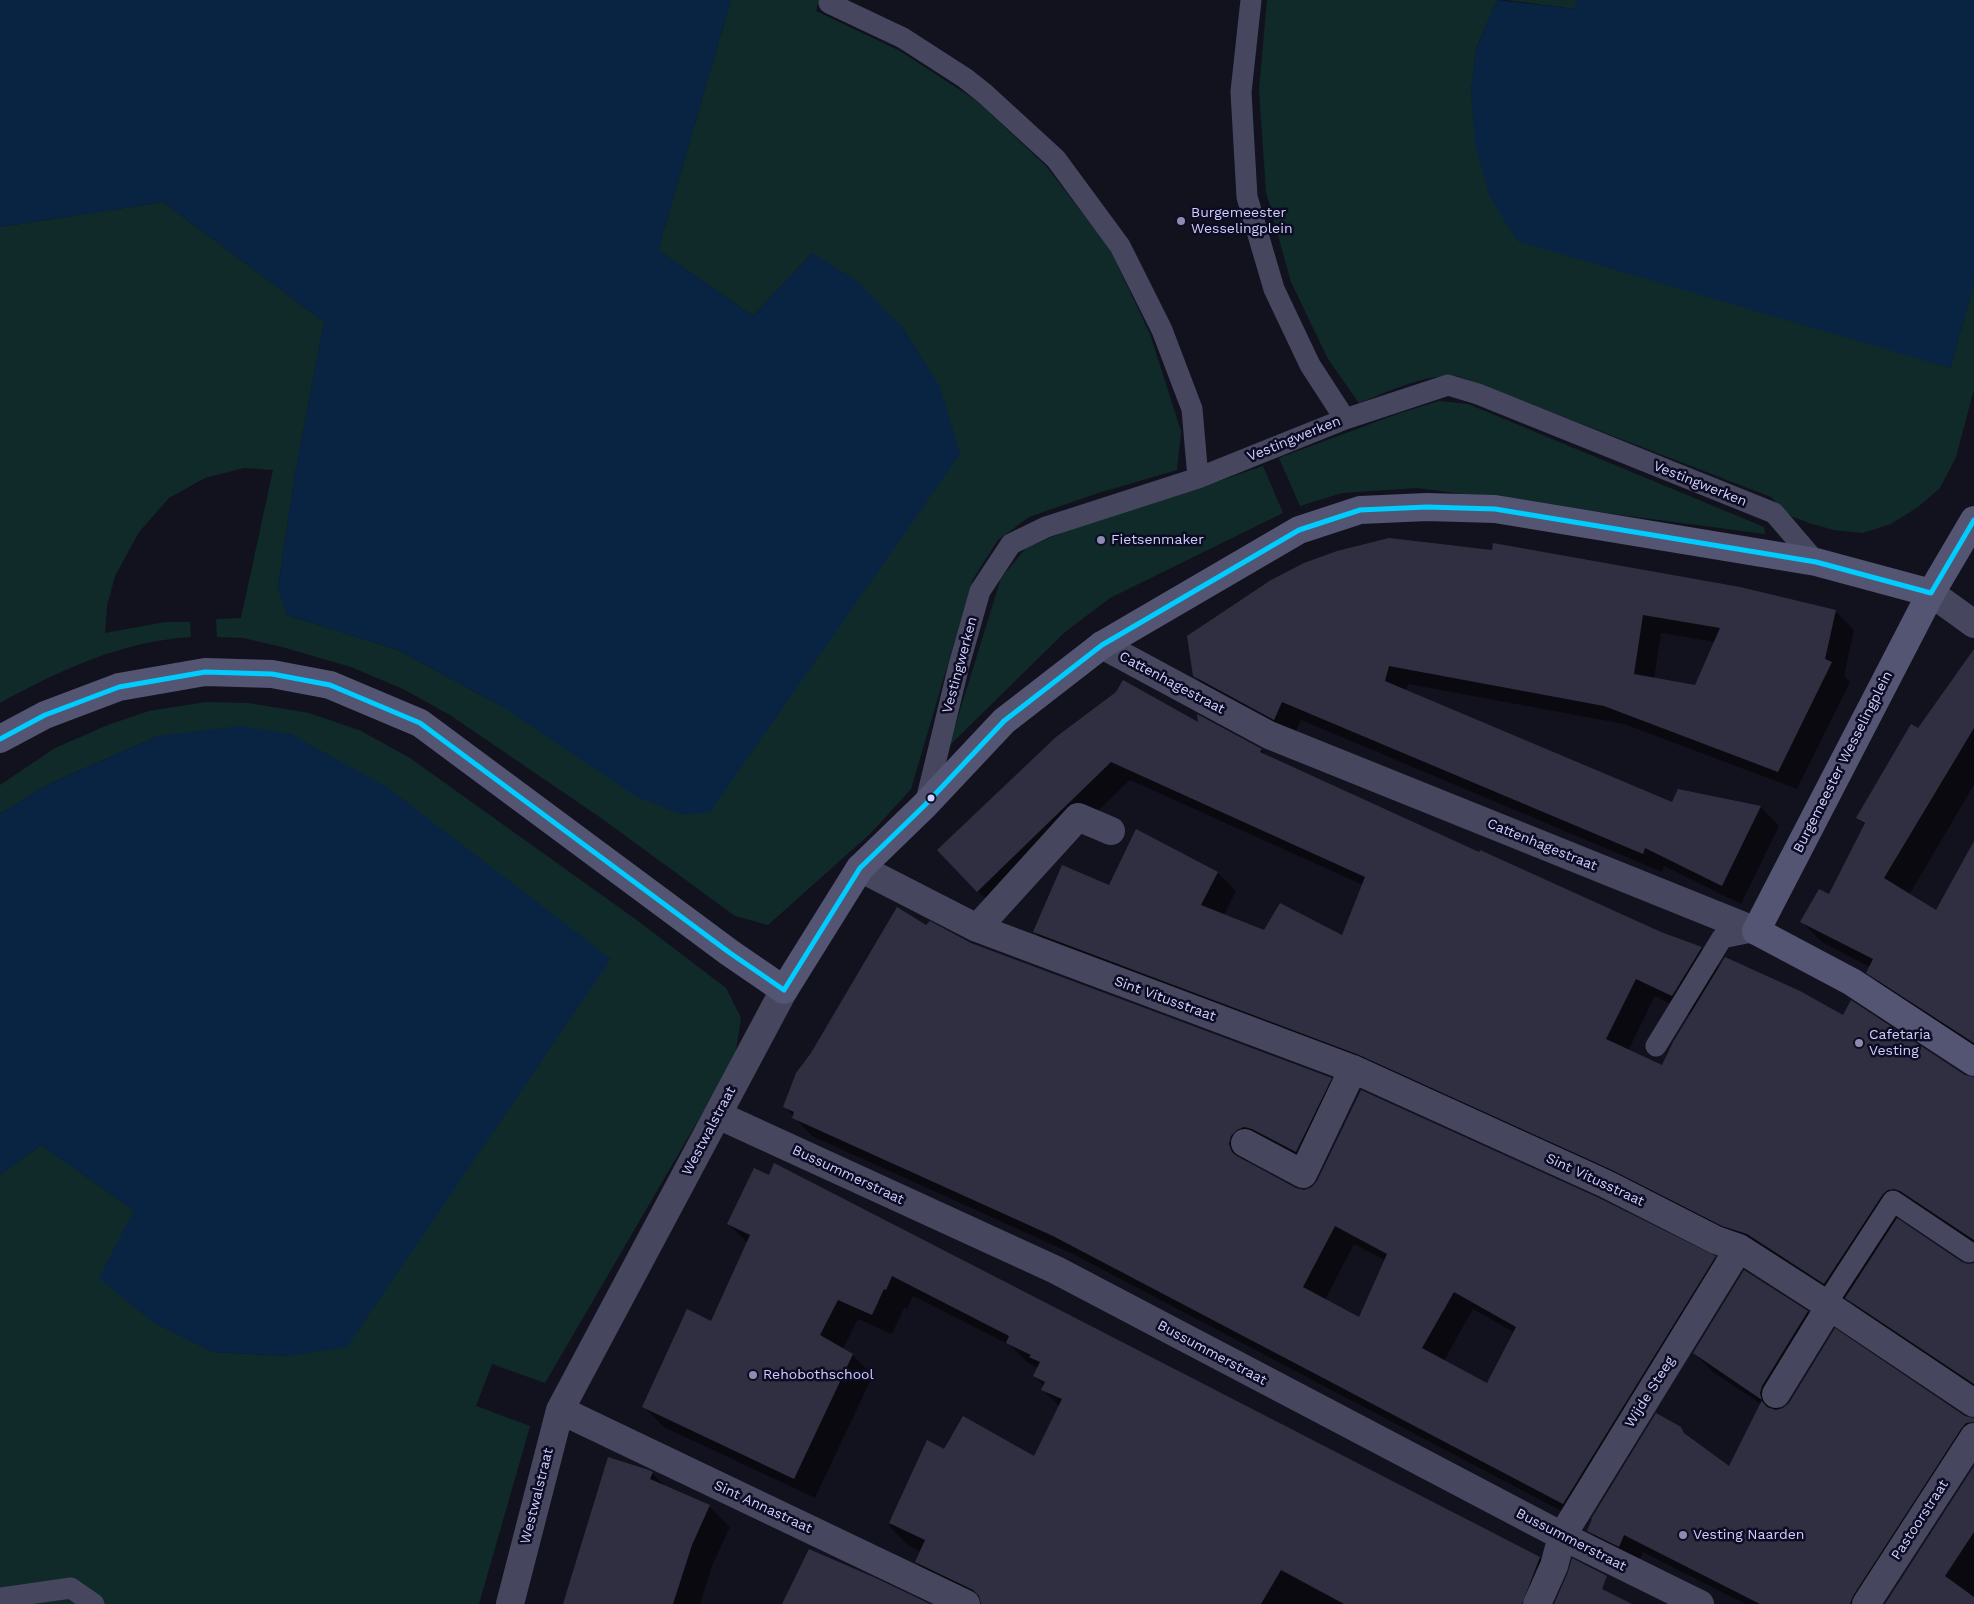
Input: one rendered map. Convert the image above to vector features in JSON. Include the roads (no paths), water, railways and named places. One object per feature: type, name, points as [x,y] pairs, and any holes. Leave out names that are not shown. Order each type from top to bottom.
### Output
[{"type":"street","name":"Westwalstraat","points":[[510,1604],[560,1410],[784,990],[860,868],[925,805],[1004,721],[1102,645],[1299,530],[1360,510],[1427,508],[1495,509],[1816,562]]},
{"type":"street","name":"Burgemeester Wesselingplein","points":[[1756,931],[1930,593],[1974,520]]},
{"type":"street","points":[[1816,562],[1930,593],[1974,624]]},
{"type":"street","name":"Cattenhagestraat","points":[[1102,645],[1269,735],[1756,931],[1852,982],[1974,1062]]},
{"type":"street","points":[[0,739],[45,715],[118,687],[206,672],[272,674],[330,685],[420,724],[730,953],[784,990]]},
{"type":"street","points":[[977,928],[1078,818],[1111,831]]},
{"type":"street","name":"Sint Vitusstraat","points":[[860,868],[977,928],[1353,1069],[1606,1184],[1716,1240],[1738,1248],[1828,1305],[1974,1403]]},
{"type":"street","points":[[1245,1143],[1303,1174],[1353,1069]]},
{"type":"street","name":"Bussummerstraat","points":[[718,1114],[1056,1270],[1562,1536],[1700,1604]]},
{"type":"street","name":"Wijde Steeg","points":[[1537,1604],[1554,1566],[1562,1536],[1738,1248]]},
{"type":"street","points":[[1776,1394],[1828,1305]]},
{"type":"street","name":"Sint Annastraat","points":[[560,1410],[966,1604]]},
{"type":"street","name":"Pastoorstraat","points":[[1866,1604],[1974,1436]]},
{"type":"lane","points":[[830,0],[829,3],[903,38],[965,78],[984,92],[1056,158],[1120,246],[1162,330],[1192,409],[1198,478]]},
{"type":"lane","points":[[1252,0],[1241,92],[1247,197],[1274,289],[1310,364],[1345,419]]},
{"type":"lane","name":"Vestingwerken","points":[[925,805],[959,665],[980,591],[1012,544],[1046,527],[1198,478],[1345,419],[1448,385],[1478,394],[1774,514],[1816,562]]},
{"type":"lane","points":[[1656,1046],[1722,938],[1756,931]]},
{"type":"lane","points":[[1828,1305],[1893,1201],[1968,1252]]},
{"type":"lane","points":[[0,1598],[71,1588],[94,1604]]},
{"type":"water","points":[[0,0],[731,0],[658,250],[753,316],[812,253],[856,280],[903,328],[940,387],[960,454],[710,812],[683,815],[635,796],[503,707],[398,650],[287,615],[278,588],[295,474],[324,322],[163,202],[0,227]]},
{"type":"water","points":[[1497,0],[1574,9],[1577,0],[1974,0],[1974,284],[1950,368],[1517,241],[1489,195],[1475,143],[1471,92],[1476,49]]},
{"type":"water","points":[[239,726],[291,734],[387,787],[611,959],[347,1347],[289,1356],[213,1352],[151,1321],[99,1278],[134,1210],[41,1145],[0,1175],[0,814],[49,784],[158,736]]},
{"type":"place","name":"Burgemeester Wesselingplein","points":[[1181,221]]},
{"type":"place","name":"Fietsenmaker","points":[[1101,540]]},
{"type":"place","name":"Cafetaria Vesting","points":[[1859,1043]]},
{"type":"place","name":"Rehobothschool","points":[[753,1375]]},
{"type":"place","name":"Vesting Naarden","points":[[1683,1535]]}]
